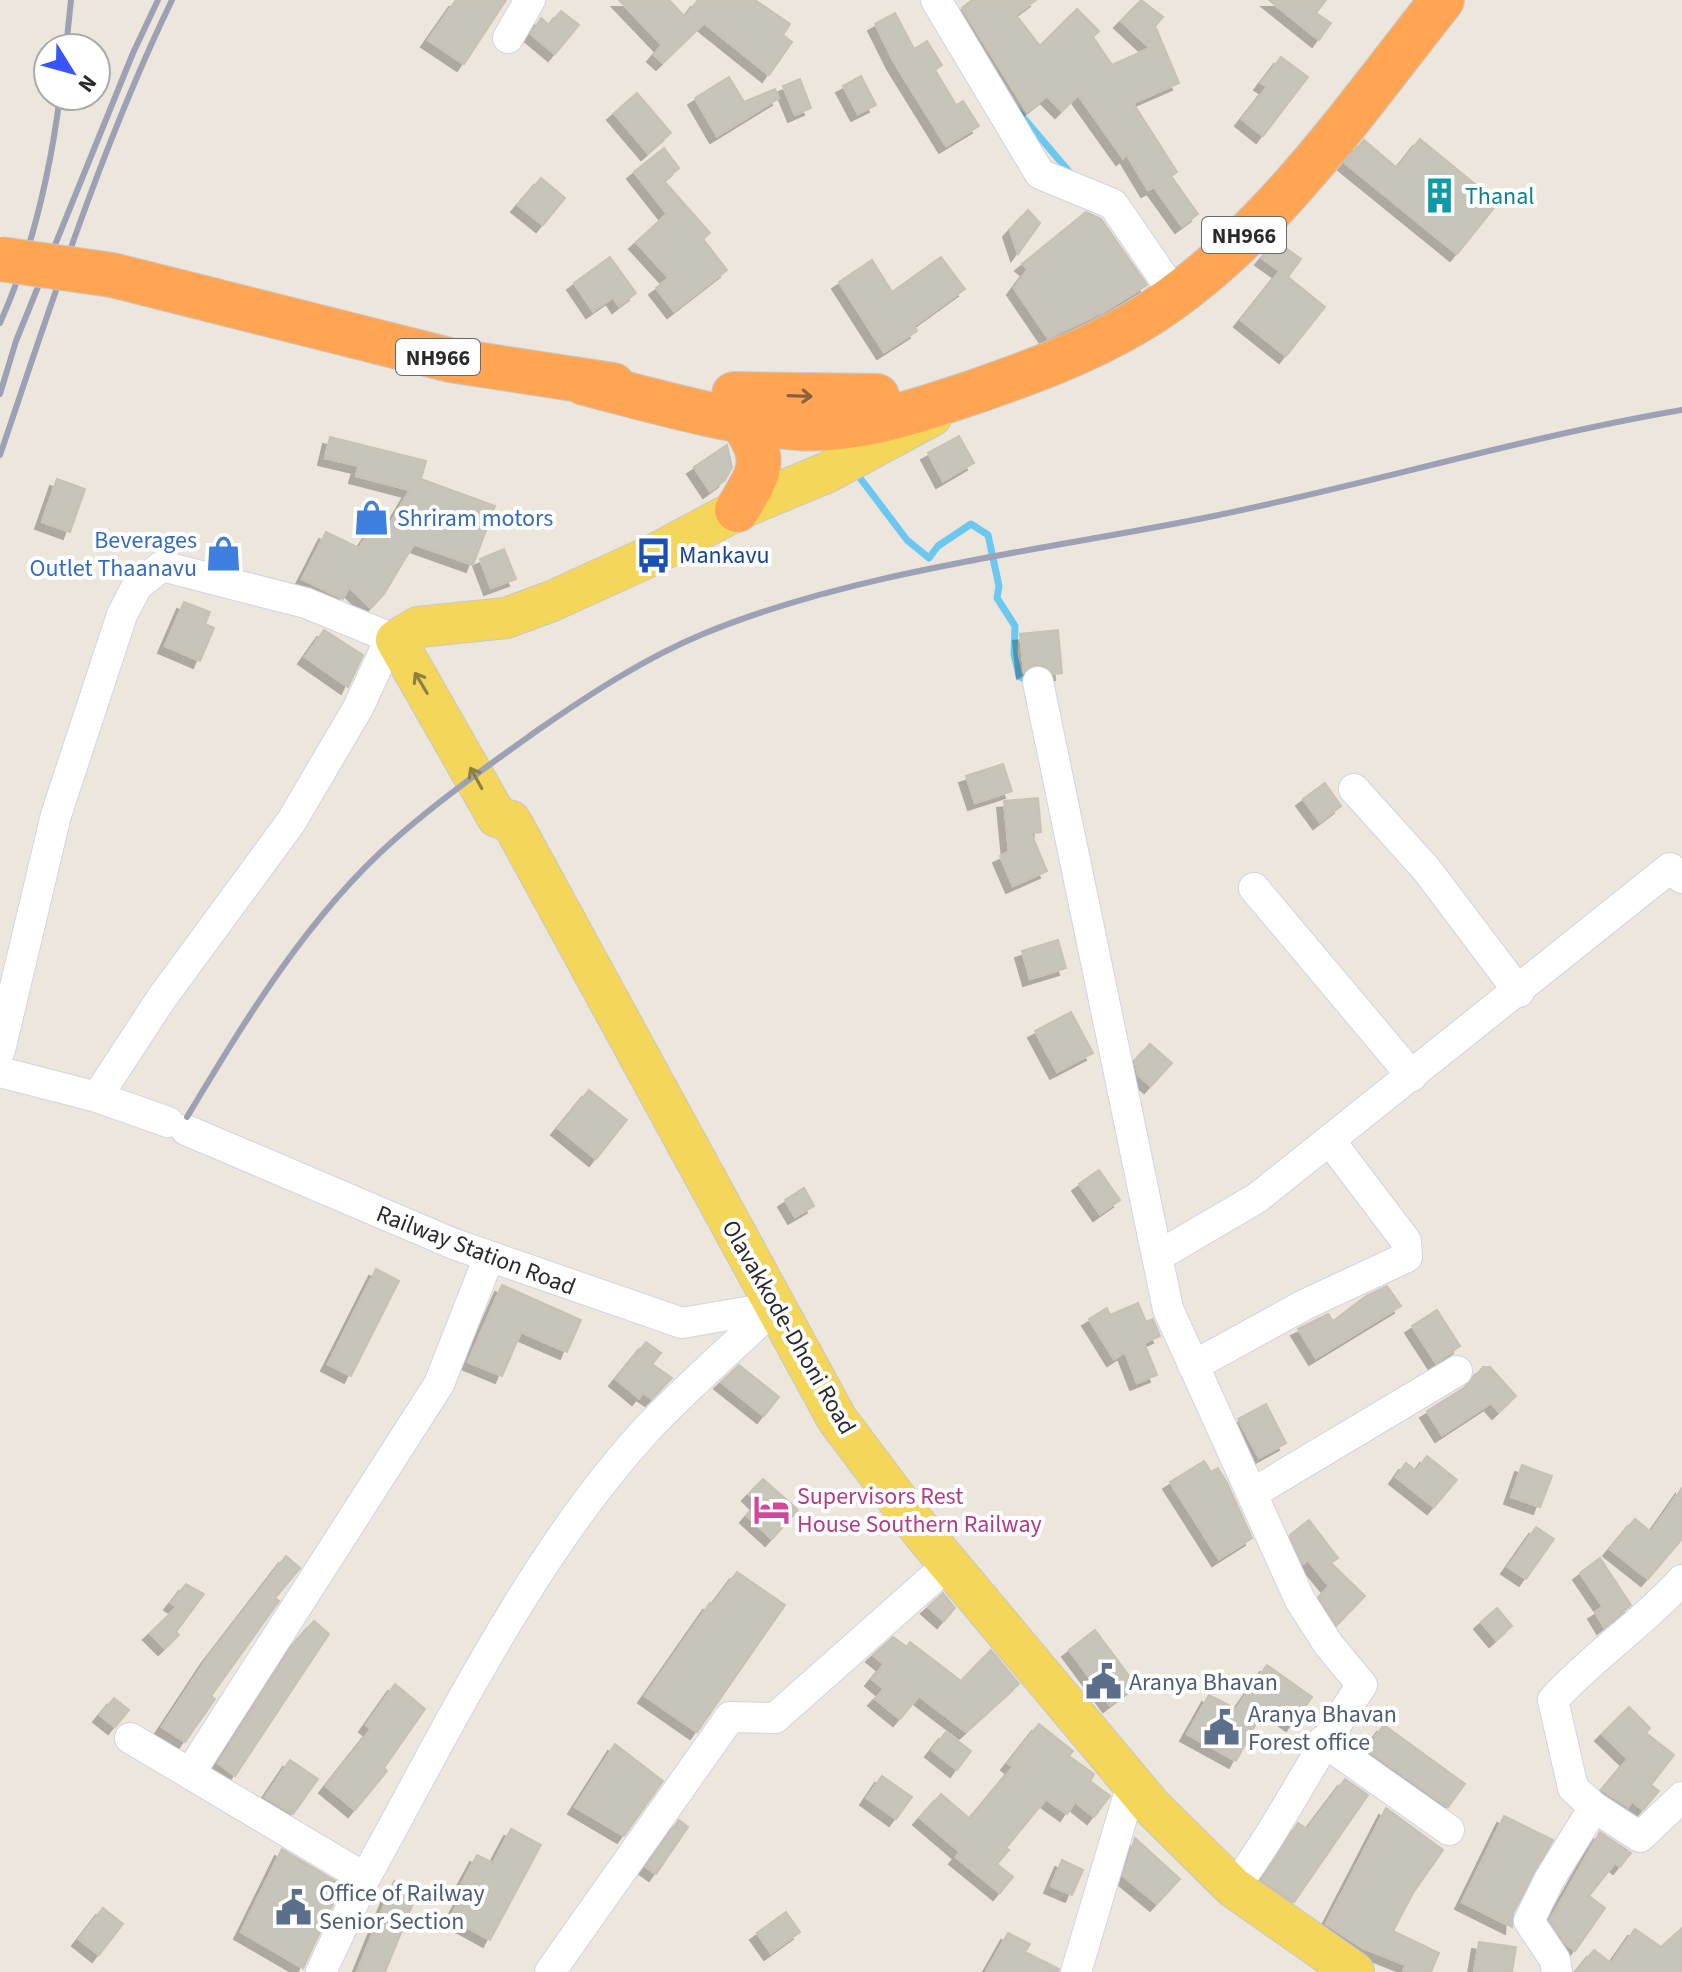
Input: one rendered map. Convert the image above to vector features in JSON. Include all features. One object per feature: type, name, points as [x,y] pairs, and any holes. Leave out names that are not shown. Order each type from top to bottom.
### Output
[{"type":"highway","name":"NH966","points":[[0,259],[126,277],[450,360],[584,383],[740,419],[798,428],[853,426],[983,389],[1073,357],[1176,296],[1221,258],[1308,168],[1442,0]]},
{"type":"highway","name":"NH966","points":[[584,383],[722,394],[852,398],[983,389]]},
{"type":"highway","points":[[737,510],[758,476],[761,455],[740,419]]},
{"type":"main road","points":[[407,634],[517,614],[653,555],[737,510],[828,472],[983,389]]},
{"type":"main road","name":"Olavakkode-Dhoni Road","points":[[407,634],[497,817],[511,821],[837,1419],[949,1564],[1132,1784],[1234,1888],[1354,1972]]},
{"type":"street","points":[[508,38],[530,0]]},
{"type":"street","points":[[936,0],[1040,174],[1113,204],[1176,296]]},
{"type":"street","points":[[0,1050],[56,815],[122,615],[137,586],[162,566],[306,603],[407,634]]},
{"type":"street","points":[[97,1097],[161,999],[291,822],[358,708],[385,650],[407,634]]},
{"type":"street","points":[[1038,682],[1168,1309],[1300,1600],[1328,1644],[1362,1685],[1323,1741],[1273,1835],[1234,1888]]},
{"type":"street","points":[[1354,789],[1427,870],[1519,992]]},
{"type":"street","points":[[1158,1256],[1257,1198],[1678,868]]},
{"type":"street","points":[[1254,888],[1412,1076]]},
{"type":"street","name":"Railway Station Road","points":[[0,1072],[97,1097],[177,1126],[324,1191],[489,1257],[682,1323],[775,1307]]},
{"type":"street","points":[[1193,1366],[1304,1305],[1407,1257],[1406,1241],[1331,1142]]},
{"type":"street","points":[[190,1773],[439,1384],[489,1257]]},
{"type":"street","points":[[321,1972],[365,1878],[520,1599],[580,1515],[648,1429],[775,1307]]},
{"type":"street","points":[[1253,1493],[1457,1371]]},
{"type":"street","points":[[550,1972],[730,1717],[775,1718],[949,1564]]},
{"type":"street","points":[[1682,1580],[1647,1618],[1586,1664],[1553,1700],[1573,1788],[1594,1807],[1640,1837],[1682,1797]]},
{"type":"street","points":[[130,1738],[365,1878]]},
{"type":"street","points":[[1323,1741],[1449,1830]]},
{"type":"street","points":[[1076,1972],[1132,1784]]},
{"type":"street","points":[[1557,1972],[1555,1960],[1529,1921],[1549,1880],[1594,1807]]},
{"type":"building","points":[[456,0],[506,0],[464,64],[428,40]]},
{"type":"building","points":[[619,0],[669,0],[685,17],[698,0],[755,0],[790,24],[783,35],[792,42],[769,75],[704,23],[663,63],[654,55],[662,45]]},
{"type":"building","points":[[972,0],[1036,0],[1016,15],[1040,46],[1077,9],[1099,31],[1093,37],[1112,65],[1150,48],[1121,21],[1141,0],[1163,17],[1155,26],[1179,83],[1133,103],[1177,172],[1171,176],[1198,214],[1182,226],[1154,187],[1148,190],[1127,155],[1123,158],[1078,95],[1062,111],[1047,96],[1027,112],[962,8]]},
{"type":"building","points":[[1269,0],[1326,0],[1316,13],[1331,23],[1319,40]]},
{"type":"building","points":[[561,11],[579,25],[555,54],[531,34],[541,18],[549,25]]},
{"type":"building","points":[[895,13],[914,49],[927,41],[942,65],[935,70],[956,105],[963,101],[979,126],[946,146],[894,62],[875,24]]},
{"type":"building","points":[[1281,57],[1308,77],[1263,136],[1242,119],[1267,87],[1261,83]]},
{"type":"building","points":[[861,76],[876,105],[858,114],[843,86]]},
{"type":"building","points":[[729,77],[744,102],[775,89],[779,98],[717,136],[695,98]]},
{"type":"building","points":[[800,79],[811,108],[795,115],[783,86]]},
{"type":"building","points":[[637,93],[671,133],[648,153],[614,113]]},
{"type":"building","name":"Thanal","points":[[1420,139],[1498,203],[1457,254],[1345,163],[1364,140],[1397,168]]},
{"type":"building","points":[[664,148],[679,168],[664,181],[710,233],[703,239],[727,270],[674,311],[656,288],[669,278],[636,242],[667,214],[634,172]]},
{"type":"building","points":[[541,178],[565,198],[543,225],[518,205]]},
{"type":"building","points":[[1028,210],[1040,223],[1018,254],[1010,230]]},
{"type":"building","points":[[1086,212],[1101,219],[1147,285],[1103,312],[1048,338],[1014,288],[1028,269],[1022,264]]},
{"type":"building","points":[[1276,241],[1301,259],[1288,277],[1325,307],[1286,356],[1241,320],[1280,271],[1262,258]]},
{"type":"building","points":[[610,257],[636,293],[619,306],[613,297],[593,311],[574,283]]},
{"type":"building","points":[[941,257],[965,289],[914,326],[917,331],[884,352],[839,282],[872,260],[892,292]]},
{"type":"building","points":[[959,436],[974,463],[943,481],[928,453]]},
{"type":"building","points":[[330,437],[426,461],[421,479],[495,506],[473,565],[414,544],[384,594],[371,608],[349,587],[343,599],[302,579],[326,532],[359,548],[373,527],[384,534],[410,490],[356,476],[359,466],[325,458]]},
{"type":"building","points":[[727,445],[732,467],[725,480],[710,491],[694,467]]},
{"type":"building","points":[[57,479],[85,489],[70,532],[42,522]]},
{"type":"building","points":[[504,549],[516,579],[491,588],[480,559]]},
{"type":"building","points":[[184,602],[210,612],[205,624],[214,628],[200,661],[165,646]]},
{"type":"building","points":[[324,630],[363,655],[348,687],[305,657]]},
{"type":"building","points":[[1058,630],[1062,673],[1053,674],[1044,665],[1035,664],[1024,672],[1020,634]]},
{"type":"building","points":[[1003,764],[1012,791],[975,803],[966,776]]},
{"type":"building","points":[[1325,783],[1341,806],[1320,822],[1303,799]]},
{"type":"building","points":[[1038,798],[1041,832],[1031,833],[1047,871],[1013,886],[1000,856],[1009,852],[1004,801]]},
{"type":"building","points":[[1058,940],[1066,968],[1030,979],[1022,951]]},
{"type":"building","points":[[1071,1012],[1093,1053],[1057,1072],[1035,1031]]},
{"type":"building","points":[[1150,1044],[1172,1063],[1151,1086],[1138,1075],[1135,1061]]},
{"type":"building","points":[[589,1090],[627,1120],[596,1159],[558,1128]]},
{"type":"building","points":[[1099,1170],[1120,1200],[1100,1214],[1079,1184]]},
{"type":"building","points":[[804,1188],[814,1206],[795,1217],[785,1200]]},
{"type":"building","points":[[376,1269],[399,1281],[351,1376],[328,1364]]},
{"type":"building","points":[[502,1285],[581,1320],[567,1352],[521,1332],[502,1376],[468,1362]]},
{"type":"building","points":[[1387,1286],[1401,1306],[1316,1358],[1298,1329],[1328,1314],[1333,1321],[1366,1296]]},
{"type":"building","points":[[1138,1303],[1146,1322],[1153,1319],[1160,1336],[1144,1343],[1157,1375],[1137,1383],[1125,1352],[1114,1359],[1089,1319],[1107,1308],[1110,1315]]},
{"type":"building","points":[[1437,1310],[1460,1346],[1436,1363],[1412,1326]]},
{"type":"building","points":[[646,1342],[661,1353],[652,1364],[672,1378],[652,1399],[643,1393],[639,1398],[616,1379]]},
{"type":"building","points":[[739,1365],[779,1397],[764,1416],[721,1382]]},
{"type":"building","points":[[1483,1367],[1490,1367],[1516,1396],[1499,1412],[1491,1403],[1442,1435],[1427,1411],[1467,1386]]},
{"type":"building","points":[[1266,1404],[1286,1443],[1259,1458],[1238,1419]]},
{"type":"building","points":[[1427,1456],[1457,1480],[1434,1507],[1396,1477],[1406,1463],[1416,1471]]},
{"type":"building","points":[[1204,1461],[1211,1472],[1218,1468],[1252,1538],[1219,1559],[1170,1482]]},
{"type":"building","points":[[1522,1465],[1552,1476],[1540,1507],[1511,1497]]},
{"type":"building","points":[[763,1479],[798,1510],[772,1539],[747,1516],[758,1503],[749,1494]]},
{"type":"building","points":[[1682,1488],[1682,1539],[1648,1579],[1610,1549],[1635,1519],[1651,1532]]},
{"type":"building","points":[[1309,1520],[1338,1558],[1331,1563],[1365,1596],[1337,1625],[1319,1597],[1329,1586],[1308,1560],[1303,1564],[1290,1535]]},
{"type":"building","points":[[1536,1527],[1554,1539],[1526,1579],[1508,1567]]},
{"type":"building","points":[[286,1556],[300,1568],[275,1598],[279,1601],[211,1696],[215,1699],[185,1742],[162,1727],[208,1657]]},
{"type":"building","points":[[1600,1558],[1631,1605],[1604,1627],[1595,1612],[1603,1607],[1580,1573]]},
{"type":"building","points":[[737,1572],[785,1605],[697,1732],[645,1696],[710,1603],[713,1604]]},
{"type":"building","points":[[186,1584],[204,1594],[176,1632],[179,1635],[165,1648],[150,1633],[177,1607],[171,1603]]},
{"type":"building","points":[[943,1593],[955,1608],[944,1621],[928,1607]]},
{"type":"building","points":[[1497,1608],[1512,1626],[1496,1640],[1481,1622]]},
{"type":"building","points":[[314,1621],[329,1634],[235,1776],[218,1763],[293,1645]]},
{"type":"building","points":[[1095,1630],[1136,1685],[1110,1705],[1069,1650]]},
{"type":"building","points":[[893,1637],[907,1647],[910,1642],[961,1681],[991,1650],[1019,1684],[966,1732],[919,1696],[900,1719],[875,1699],[884,1689],[872,1679],[884,1664],[873,1655]]},
{"type":"building","points":[[1267,1665],[1312,1697],[1293,1724],[1266,1705],[1236,1761],[1187,1734],[1209,1695],[1236,1709]]},
{"type":"building","points":[[395,1684],[425,1709],[384,1768],[387,1771],[355,1810],[326,1786],[371,1729],[366,1725]]},
{"type":"building","points":[[114,1698],[129,1710],[115,1727],[100,1715]]},
{"type":"building","points":[[1629,1707],[1650,1728],[1646,1733],[1674,1755],[1651,1785],[1659,1791],[1643,1810],[1632,1801],[1628,1807],[1602,1790],[1628,1759],[1602,1734]]},
{"type":"building","points":[[1039,1724],[1073,1751],[1069,1756],[1094,1774],[1090,1781],[1110,1796],[1094,1817],[1075,1802],[1067,1814],[1046,1799],[1006,1848],[1009,1850],[997,1864],[1013,1877],[1000,1893],[956,1857],[960,1852],[920,1818],[941,1794],[970,1819],[1013,1767],[1008,1763]]},
{"type":"building","points":[[1384,1725],[1465,1784],[1448,1807],[1366,1749]]},
{"type":"building","points":[[946,1732],[971,1751],[957,1770],[932,1750]]},
{"type":"building","points":[[615,1744],[663,1781],[624,1836],[575,1807]]},
{"type":"building","points":[[290,1760],[318,1779],[293,1814],[265,1797]]},
{"type":"building","points":[[882,1776],[912,1797],[896,1819],[867,1798]]},
{"type":"building","points":[[1345,1779],[1368,1795],[1294,1902],[1262,1880],[1298,1823],[1307,1829]]},
{"type":"building","points":[[1386,1808],[1443,1850],[1413,1893],[1393,1931],[1439,1953],[1431,1972],[1403,1972],[1406,1965],[1363,1948],[1326,1924]]},
{"type":"building","points":[[1504,1816],[1553,1840],[1513,1913],[1512,1927],[1462,1902]]},
{"type":"building","points":[[679,1820],[688,1827],[656,1874],[646,1867]]},
{"type":"building","points":[[511,1829],[541,1845],[490,1940],[450,1918],[468,1885],[462,1883],[477,1855],[493,1863]]},
{"type":"building","points":[[1600,1832],[1631,1853],[1620,1867],[1615,1863],[1589,1896],[1605,1908],[1575,1951],[1566,1944],[1550,1920]]},
{"type":"building","points":[[1135,1838],[1180,1879],[1157,1904],[1123,1876]]},
{"type":"building","name":"Office of Railway Senior Section","points":[[282,1849],[342,1885],[303,1968],[241,1932]]},
{"type":"building","points":[[1062,1860],[1083,1870],[1072,1895],[1051,1886]]},
{"type":"building","points":[[394,1881],[418,1891],[385,1972],[357,1972]]},
{"type":"building","points":[[103,1908],[123,1924],[99,1955],[79,1939]]},
{"type":"building","points":[[786,1912],[800,1932],[771,1953],[757,1933]]},
{"type":"building","points":[[1682,1928],[1682,1972],[1576,1972],[1594,1950],[1611,1963],[1635,1929],[1661,1947]]},
{"type":"building","points":[[1008,1933],[1030,1944],[1025,1952],[1059,1969],[1058,1972],[986,1972]]},
{"type":"building","points":[[1479,1942],[1516,1947],[1512,1972],[1474,1972]]},
{"type":"waterway","points":[[1016,109],[1072,175]]},
{"type":"waterway","points":[[854,470],[907,540],[929,558],[938,546],[971,524],[988,535],[999,586],[997,598],[1015,626],[1014,654],[1019,676],[1032,684]]},
{"type":"railway","points":[[68,32],[71,0]]},
{"type":"railway","points":[[0,394],[16,341],[133,53],[158,0]]},
{"type":"railway","points":[[0,455],[101,167],[172,0]]},
{"type":"railway","points":[[0,323],[38,212],[58,112]]},
{"type":"railway","points":[[187,1117],[255,1007],[306,936],[333,902],[394,840],[464,783],[538,730],[618,678],[681,644],[762,612],[887,578],[1209,517],[1563,434],[1682,410]]},
{"type":"place","name":"Thanal","points":[[1439,196]]},
{"type":"place","name":"Shriram motors","points":[[371,518]]},
{"type":"place","name":"Beverages Outlet Thaanavu","points":[[223,554]]},
{"type":"place","name":"Mankavu","points":[[653,555]]},
{"type":"place","name":"Supervisors Rest House Southern Railway","points":[[771,1510]]},
{"type":"place","name":"Aranya Bhavan","points":[[1103,1682]]},
{"type":"place","name":"Aranya Bhavan Forest office","points":[[1222,1728]]},
{"type":"place","name":"Office of Railway Senior Section","points":[[293,1907]]}]
